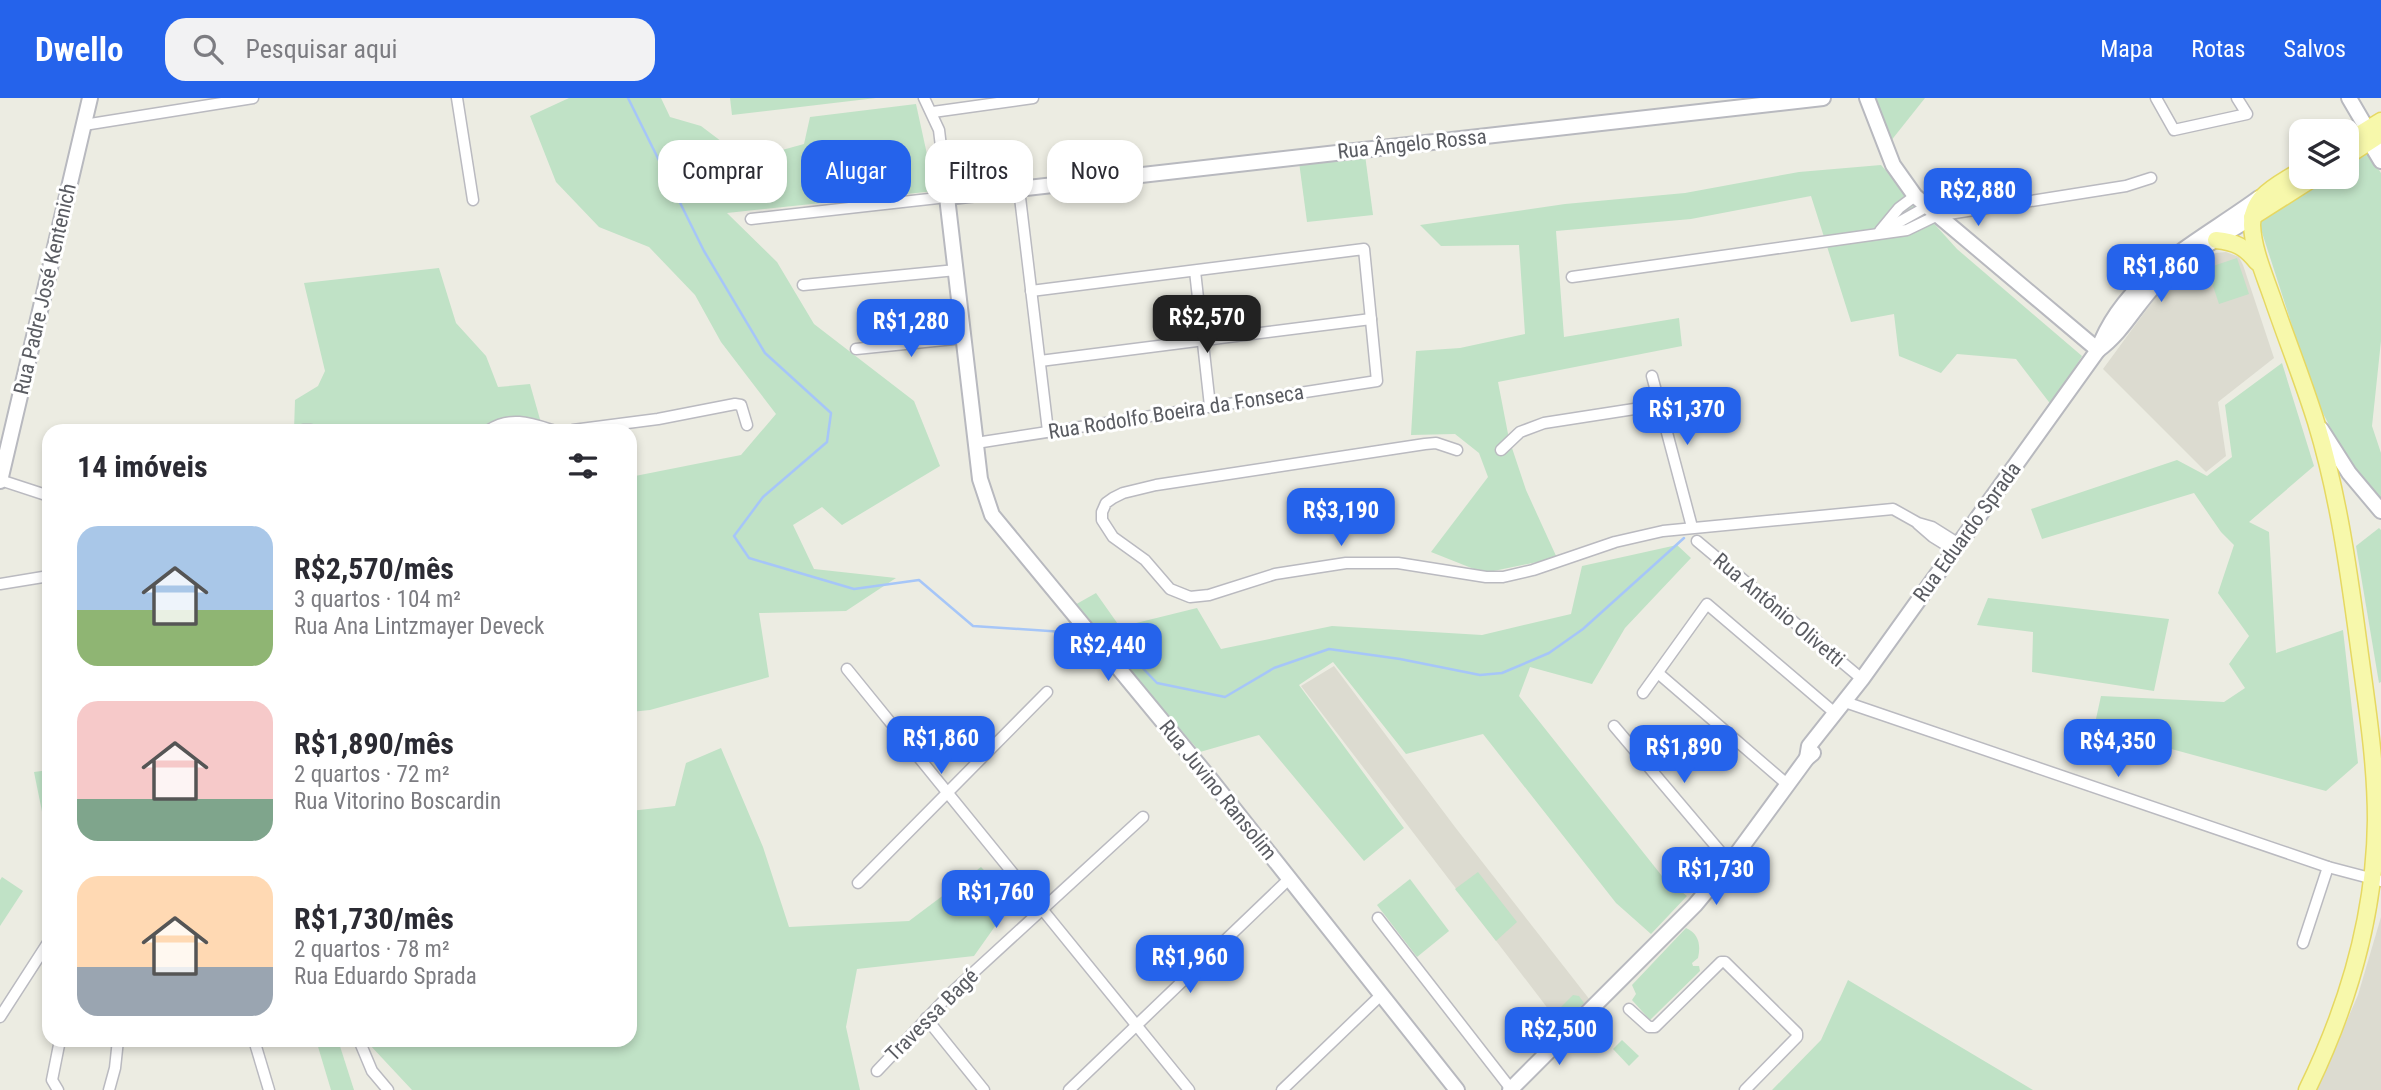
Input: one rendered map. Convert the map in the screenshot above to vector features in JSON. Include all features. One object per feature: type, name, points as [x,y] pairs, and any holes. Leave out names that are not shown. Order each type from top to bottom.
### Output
[{"type":"main road","points":[[2359,139],[2377,134]]},
{"type":"main road","points":[[2359,147],[2377,134]]},
{"type":"main road","name":"Rua Eduardo Sprada","points":[[2259,198],[2289,178]]},
{"type":"main road","name":"Rua Eduardo Sprada","points":[[2252,217],[2296,189]]},
{"type":"main road","points":[[2259,198],[2252,217],[2253,238],[2315,419],[2333,483],[2342,530],[2371,738],[2376,821],[2376,880],[2360,946],[2329,1043],[2307,1090]]},
{"type":"main road","points":[[2216,240],[2242,246],[2261,267]]},
{"type":"street","name":"Rua Padre José Kentenich","points":[[0,480],[90,98]]},
{"type":"street","points":[[84,125],[253,98]]},
{"type":"street","points":[[457,98],[473,200]]},
{"type":"street","points":[[924,98],[933,112],[940,140]]},
{"type":"street","points":[[933,112],[1033,98]]},
{"type":"street","name":"Rua Ângelo Rossa","points":[[1033,187],[1823,98]]},
{"type":"street","points":[[1867,98],[1893,165],[1915,196],[2098,350]]},
{"type":"street","points":[[2155,98],[2175,130],[2247,114],[2237,98]]},
{"type":"street","points":[[2349,98],[2377,134],[2372,146],[2381,161]]},
{"type":"street","points":[[1572,276],[1906,230],[1931,212],[2126,186],[2151,178]]},
{"type":"street","points":[[1878,234],[1896,212],[1915,196]]},
{"type":"street","name":"Rua Eduardo Sprada","points":[[1518,1087],[1667,934],[1730,863],[1807,758],[1809,746],[1826,721],[1836,714],[1862,679],[2098,350],[2104,334],[2128,299],[2152,272],[2173,255],[2259,198]]},
{"type":"street","name":"Rua Ângelo Rossa","points":[[751,219],[925,199]]},
{"type":"street","name":"Rua Juvino Ransolim","points":[[948,203],[976,443],[983,491],[992,515],[1211,780],[1457,1090]]},
{"type":"street","points":[[1021,203],[1048,432]]},
{"type":"street","name":"Rua Eduardo Sprada","points":[[2098,350],[2113,340],[2160,281],[2252,217]]},
{"type":"street","points":[[1031,291],[1364,249],[1371,319],[1040,361]]},
{"type":"street","points":[[803,285],[956,270]]},
{"type":"street","points":[[1195,271],[1210,406]]},
{"type":"street","name":"Rua Rodolfo Boeira da Fonseca","points":[[976,443],[1377,380],[1371,319]]},
{"type":"street","points":[[856,349],[964,338]]},
{"type":"street","points":[[1652,376],[1692,527]]},
{"type":"street","points":[[619,424],[735,404],[741,405],[747,425]]},
{"type":"street","points":[[1501,450],[1520,432],[1544,423],[1660,405]]},
{"type":"street","points":[[2315,419],[2349,473],[2381,511]]},
{"type":"street","points":[[503,424],[517,421],[534,424]]},
{"type":"street","points":[[1457,450],[1436,443],[1425,444],[1147,487],[1112,498],[1106,503],[1102,520],[1112,537],[1145,560],[1170,589],[1180,594],[1199,597],[1275,574],[1346,563],[1398,563],[1486,577],[1503,577],[1533,570],[1640,535],[1692,527],[1894,509],[1918,523],[1933,537],[1956,547]]},
{"type":"street","points":[[0,480],[42,494]]},
{"type":"street","name":"Rua Antônio Olivetti","points":[[1697,541],[1862,679]]},
{"type":"street","points":[[0,584],[42,577]]},
{"type":"street","points":[[1643,693],[1707,604],[1836,714]]},
{"type":"street","points":[[847,669],[1189,1090]]},
{"type":"street","points":[[1658,673],[1788,785]]},
{"type":"street","points":[[858,883],[1047,692]]},
{"type":"street","points":[[1845,702],[2328,867],[2376,880]]},
{"type":"street","points":[[1614,726],[1730,863]]},
{"type":"street","name":"Travessa Bagé","points":[[877,1071],[926,1018],[1143,817]]},
{"type":"street","points":[[2303,943],[2328,867]]},
{"type":"street","points":[[1069,1090],[1289,879]]},
{"type":"street","points":[[1378,918],[1518,1087]]},
{"type":"street","points":[[0,1017],[42,952]]},
{"type":"street","points":[[1629,1009],[1649,1027],[1655,1027],[1721,962],[1725,962],[1797,1033],[1797,1037],[1745,1090]]},
{"type":"street","points":[[1282,1090],[1381,995]]},
{"type":"street","points":[[926,1018],[984,1090]]},
{"type":"street","points":[[58,1090],[52,1080],[59,1047]]},
{"type":"street","points":[[109,1090],[117,1047]]},
{"type":"street","points":[[256,1047],[270,1090]]},
{"type":"street","points":[[362,1047],[372,1071],[387,1090]]},
{"type":"shaded area","points":[[2226,252],[2239,257],[2243,265],[2274,358],[2218,402],[2226,456],[2206,472],[2103,369],[2161,290],[2215,253]]},
{"type":"shaded area","points":[[1334,666],[1590,1000],[1562,1027],[1301,686]]},
{"type":"shaded area","points":[[2381,917],[2381,1090],[2317,1090],[2358,995]]},
{"type":"green space","points":[[569,98],[661,98],[670,117],[701,126],[720,140],[658,140],[658,203],[787,203],[787,149],[801,145],[801,203],[822,203],[727,213],[777,262],[814,324],[914,401],[940,466],[842,525],[822,507],[793,525],[814,569],[896,578],[846,611],[759,613],[769,677],[637,711],[637,476],[741,455],[776,414],[721,342],[695,295],[649,247],[599,227],[556,182],[530,116]]},
{"type":"green space","points":[[730,98],[876,98],[732,115]]},
{"type":"green space","points":[[1872,98],[1925,98],[1890,142]]},
{"type":"green space","points":[[916,104],[925,145],[925,192],[911,194],[911,140],[805,140],[810,117]]},
{"type":"green space","points":[[2366,151],[2381,173],[2381,341],[2372,426],[2381,453],[2381,504],[2348,461],[2316,400],[2258,220],[2307,189],[2359,189],[2359,156]]},
{"type":"green space","points":[[1365,155],[1373,215],[1307,222],[1299,162]]},
{"type":"green space","points":[[1881,165],[1957,249],[2082,356],[2052,406],[2016,359],[1957,354],[1941,373],[1899,356],[1894,314],[1851,322],[1811,196],[1691,219],[1556,231],[1564,337],[1679,318],[1682,346],[1498,382],[1509,439],[1526,490],[1557,558],[1484,573],[1431,552],[1488,477],[1479,453],[1455,434],[1411,435],[1416,351],[1460,348],[1525,334],[1519,245],[1441,246],[1420,225],[1565,204],[1685,193],[1799,172]]},
{"type":"green space","points":[[2237,258],[2249,294],[2219,304],[2207,268]]},
{"type":"green space","points":[[439,268],[456,323],[486,356],[498,387],[530,384],[541,424],[294,424],[295,400],[318,386],[325,371],[304,283]]},
{"type":"green space","points":[[2282,363],[2314,466],[2249,522],[2269,532],[2276,653],[2343,630],[2358,763],[2326,791],[2094,728],[2101,696],[2224,702],[2245,688],[2229,664],[2249,636],[2218,593],[2234,545],[2221,532],[2194,493],[2042,539],[2031,509],[2177,460],[2207,476],[2232,457],[2225,405]]},
{"type":"green space","points":[[2379,528],[2381,682],[2379,683],[2356,546]]},
{"type":"green space","points":[[1677,545],[1691,558],[1625,628],[1592,684],[1530,667],[1519,696],[1662,876],[1687,896],[1651,934],[1616,903],[1483,734],[1406,754],[1333,662],[1299,685],[1404,828],[1364,861],[1259,735],[1200,752],[1073,606],[1096,593],[1120,627],[1197,608],[1221,649],[1332,626],[1482,635],[1571,614],[1582,566]]},
{"type":"green space","points":[[1988,598],[2169,619],[2154,691],[2032,672],[2033,632],[1977,625]]},
{"type":"green space","points":[[721,748],[763,847],[789,927],[909,921],[981,867],[1013,901],[974,956],[857,969],[846,1027],[860,1090],[412,1090],[372,1047],[637,1047],[637,810],[675,806],[686,763]]},
{"type":"green space","points":[[42,771],[42,811],[34,772]]},
{"type":"green space","points":[[1478,872],[1517,922],[1496,941],[1455,889]]},
{"type":"green space","points":[[2,877],[23,891],[0,926],[0,880]]},
{"type":"green space","points":[[1410,879],[1449,931],[1417,957],[1377,905]]},
{"type":"green space","points":[[1686,928],[1694,933],[1698,940],[1698,958],[1692,963],[1693,966],[1699,966],[1700,971],[1650,1020],[1632,1000],[1636,994],[1632,985]]},
{"type":"green space","points":[[1848,980],[2033,1090],[1772,1090],[1821,1040]]},
{"type":"green space","points":[[1573,995],[1579,996],[1584,1003],[1566,1019],[1560,1011],[1561,1007]]},
{"type":"green space","points":[[1622,1040],[1639,1056],[1629,1066],[1613,1049]]},
{"type":"green space","points":[[318,1047],[340,1047],[354,1090],[331,1090]]},
{"type":"waterway","points":[[628,98],[704,251],[765,353],[831,413],[827,442],[763,497],[734,536],[749,558],[854,589],[919,580],[973,626],[1064,632]]},
{"type":"waterway","points":[[1107,631],[1157,683],[1225,697],[1274,668],[1329,649],[1400,659],[1480,675],[1502,673],[1549,653],[1583,629],[1684,538]]}]
